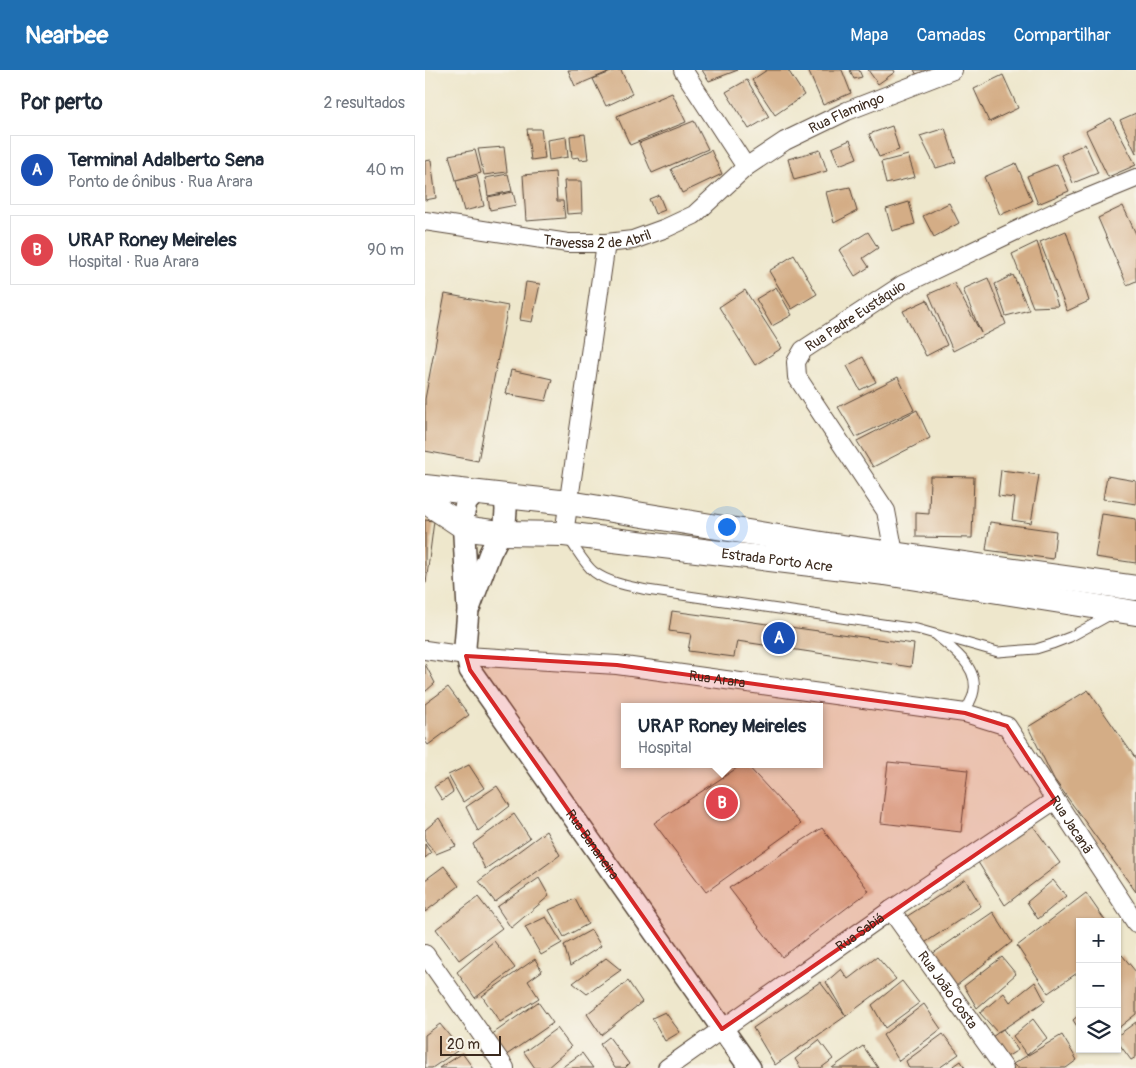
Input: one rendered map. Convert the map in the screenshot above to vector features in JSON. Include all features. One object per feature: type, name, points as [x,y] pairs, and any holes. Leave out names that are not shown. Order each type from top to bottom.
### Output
[{"type":"main road","name":"Estrada Porto Acre","points":[[425,487],[569,503],[745,532],[1127,612]]},
{"type":"main road","name":"Estrada Porto Acre","points":[[425,501],[465,527],[500,532],[564,534],[893,563],[1136,588]]},
{"type":"street","points":[[683,70],[746,167]]},
{"type":"street","name":"Rua Flamingo","points":[[746,167],[785,141],[847,111],[953,70]]},
{"type":"street","name":"Travessa 2 de Abril","points":[[425,221],[568,243],[606,243],[633,240],[666,228],[693,215],[746,167]]},
{"type":"street","name":"Rua Padre Eustáquio","points":[[893,563],[886,511],[797,377],[796,362],[803,350],[902,285],[1070,205],[1136,178]]},
{"type":"street","points":[[564,534],[606,243]]},
{"type":"street","points":[[465,527],[463,516],[466,503],[476,492]]},
{"type":"street","points":[[500,532],[505,524],[507,510],[505,495]]},
{"type":"street","name":"Rua Bananeira","points":[[465,527],[468,610],[465,647],[470,670],[750,1068]]},
{"type":"street","name":"Rua Bananeira","points":[[468,610],[500,532]]},
{"type":"street","name":"Rua Arara","points":[[425,650],[466,656],[617,664],[965,713],[1007,726]]},
{"type":"street","name":"Rua Jacanã","points":[[1007,726],[1136,923]]},
{"type":"street","name":"Rua Sabiá","points":[[667,1068],[891,910],[1055,800]]},
{"type":"street","name":"Rua João Costa","points":[[891,910],[1004,1068]]},
{"type":"street","points":[[425,954],[505,1068]]},
{"type":"lane","points":[[564,534],[593,572],[608,580],[626,586],[655,592],[917,629],[998,652],[1036,649],[1070,637],[1127,612]]},
{"type":"lane","points":[[934,634],[967,662],[973,676],[974,694],[965,713]]},
{"type":"highlighted area","points":[[466,656],[617,665],[965,713],[1007,726],[1055,800],[722,1029],[470,670]]},
{"type":"building","points":[[568,70],[613,70],[575,86]]},
{"type":"building","points":[[616,70],[621,70],[632,94],[606,106],[593,79]]},
{"type":"building","points":[[702,70],[738,70],[709,81]]},
{"type":"building","points":[[767,70],[788,70],[804,95],[775,115],[752,80]]},
{"type":"building","points":[[808,70],[842,70],[851,93],[823,105]]},
{"type":"building","points":[[850,70],[859,70],[862,77],[854,79]]},
{"type":"building","points":[[868,70],[894,70],[895,72],[878,84]]},
{"type":"building","points":[[914,70],[927,70],[917,75]]},
{"type":"building","points":[[1003,75],[1018,108],[989,122],[974,89]]},
{"type":"building","points":[[747,80],[769,117],[749,129],[726,92]]},
{"type":"building","points":[[672,93],[686,122],[630,145],[617,116]]},
{"type":"building","points":[[1136,113],[1136,153],[1120,120]]},
{"type":"building","points":[[1111,118],[1136,165],[1108,177],[1086,131]]},
{"type":"building","points":[[694,121],[708,149],[652,173],[639,143]]},
{"type":"building","points":[[892,126],[899,150],[879,157],[869,134]]},
{"type":"building","points":[[945,128],[956,162],[936,168],[920,136]]},
{"type":"building","points":[[527,129],[541,129],[545,158],[531,160]]},
{"type":"building","points":[[585,134],[588,159],[572,158],[570,136]]},
{"type":"building","points":[[566,137],[568,157],[549,160],[547,140]]},
{"type":"building","points":[[850,140],[857,158],[839,165],[832,148]]},
{"type":"building","points":[[1085,144],[1098,173],[1073,183],[1061,155]]},
{"type":"building","points":[[504,147],[507,172],[484,175],[478,149]]},
{"type":"building","points":[[475,150],[481,173],[456,180],[449,155]]},
{"type":"building","points":[[711,150],[722,174],[682,193],[671,169]]},
{"type":"building","points":[[820,150],[827,171],[794,180],[788,159]]},
{"type":"building","points":[[908,155],[915,177],[886,184],[881,162]]},
{"type":"building","points":[[431,160],[436,198],[425,200],[425,161]]},
{"type":"building","points":[[1016,163],[1032,201],[1000,215],[984,177]]},
{"type":"building","points":[[1057,164],[1069,191],[1038,204],[1027,176]]},
{"type":"building","points":[[555,172],[557,201],[563,201],[565,218],[526,221],[523,175]]},
{"type":"building","points":[[508,174],[512,191],[488,196],[485,178]]},
{"type":"building","points":[[477,176],[484,206],[464,211],[456,181]]},
{"type":"building","points":[[564,181],[581,181],[582,213],[567,214]]},
{"type":"building","points":[[850,187],[857,211],[834,223],[826,192]]},
{"type":"building","points":[[513,192],[516,205],[490,210],[488,197]]},
{"type":"building","points":[[659,195],[665,210],[655,214],[649,199]]},
{"type":"building","points":[[909,202],[915,224],[892,231],[886,209]]},
{"type":"building","points":[[949,203],[959,223],[934,237],[923,216]]},
{"type":"building","points":[[1123,206],[1136,234],[1136,281],[1127,285],[1098,218]]},
{"type":"building","points":[[1066,231],[1089,301],[1067,311],[1040,242]]},
{"type":"building","points":[[868,232],[878,248],[863,258],[869,267],[855,276],[839,250]]},
{"type":"building","points":[[1037,242],[1058,306],[1033,307],[1012,254]]},
{"type":"building","points":[[794,255],[817,294],[792,309],[769,271]]},
{"type":"building","points":[[1013,275],[1029,310],[1006,316],[995,284]]},
{"type":"building","points":[[988,278],[1006,324],[953,351],[929,294],[954,283],[981,333],[963,289]]},
{"type":"building","points":[[526,282],[540,284],[532,322],[520,320]]},
{"type":"building","points":[[776,287],[792,315],[772,326],[756,299]]},
{"type":"building","points":[[745,290],[782,348],[755,365],[719,307]]},
{"type":"building","points":[[445,294],[508,306],[478,461],[425,451],[425,399]]},
{"type":"building","points":[[927,300],[947,345],[926,356],[903,311]]},
{"type":"building","points":[[863,357],[876,382],[860,390],[847,366]]},
{"type":"building","points":[[511,370],[552,379],[546,401],[506,394]]},
{"type":"building","points":[[898,377],[914,410],[856,437],[838,407]]},
{"type":"building","points":[[917,410],[930,438],[873,467],[857,441]]},
{"type":"building","points":[[1001,470],[1039,475],[1031,523],[1012,520],[1015,498],[998,496]]},
{"type":"building","points":[[930,476],[974,477],[972,538],[916,537],[916,513],[929,514]]},
{"type":"building","points":[[1107,476],[1136,481],[1136,504],[1103,499]]},
{"type":"building","points":[[1102,514],[1136,519],[1136,563],[1095,557]]},
{"type":"building","points":[[425,520],[434,521],[426,583],[425,583]]},
{"type":"building","points":[[990,522],[1056,531],[1053,559],[986,550]]},
{"type":"building","points":[[672,611],[914,644],[911,667],[737,641],[734,657],[688,651],[691,634],[669,631]]},
{"type":"building","points":[[425,664],[435,683],[425,692]]},
{"type":"building","points":[[448,687],[469,715],[428,745],[425,741],[425,704]]},
{"type":"building","points":[[1088,690],[1136,759],[1136,892],[1054,779],[1028,727]]},
{"type":"building","points":[[888,762],[968,770],[961,832],[881,823]]},
{"type":"building","points":[[469,765],[484,788],[463,802],[448,775]]},
{"type":"building","points":[[737,768],[750,768],[801,824],[706,892],[654,823]]},
{"type":"building","points":[[447,779],[453,792],[442,800],[434,787]]},
{"type":"building","points":[[497,786],[510,806],[478,831],[466,807]]},
{"type":"building","points":[[514,814],[530,838],[485,869],[473,844]]},
{"type":"building","points":[[439,818],[456,846],[436,854],[425,840],[425,830]]},
{"type":"building","points":[[1031,823],[1060,863],[1005,905],[976,859]]},
{"type":"building","points":[[822,828],[869,891],[782,957],[729,888]]},
{"type":"building","points":[[546,831],[560,855],[495,902],[479,881]]},
{"type":"building","points":[[425,844],[431,853],[425,858]]},
{"type":"building","points":[[444,866],[459,886],[425,912],[425,880]]},
{"type":"building","points":[[539,878],[549,896],[511,928],[497,907]]},
{"type":"building","points":[[965,879],[981,906],[923,944],[906,917]]},
{"type":"building","points":[[1053,880],[1066,896],[1038,919],[1027,902]]},
{"type":"building","points":[[1086,893],[1103,918],[1076,918],[1076,974],[1048,993],[1017,946]]},
{"type":"building","points":[[478,897],[502,928],[459,960],[436,929]]},
{"type":"building","points":[[575,899],[588,924],[564,937],[549,910]]},
{"type":"building","points":[[993,912],[1012,942],[956,986],[932,954]]},
{"type":"building","points":[[546,917],[562,943],[541,955],[525,927]]},
{"type":"building","points":[[591,930],[601,946],[570,966],[564,945]]},
{"type":"building","points":[[494,941],[515,968],[475,998],[457,972]]},
{"type":"building","points":[[1121,956],[1136,972],[1136,1014],[1121,1026],[1121,963]]},
{"type":"building","points":[[877,957],[896,979],[846,1016],[826,982],[841,969],[848,979]]},
{"type":"building","points":[[1002,957],[1016,974],[977,1008],[964,986]]},
{"type":"building","points":[[606,958],[621,970],[587,994],[573,983]]},
{"type":"building","points":[[535,959],[542,971],[528,981],[539,998],[500,1022],[482,996]]},
{"type":"building","points":[[628,981],[642,1002],[601,1035],[587,1014]]},
{"type":"building","points":[[902,981],[919,1003],[885,1028],[872,1005]]},
{"type":"building","points":[[820,982],[846,1016],[775,1065],[753,1028]]},
{"type":"building","points":[[1035,982],[1045,1001],[997,1032],[980,1013],[1004,993],[1010,1002]]},
{"type":"building","points":[[538,1002],[553,1023],[505,1056],[491,1035]]},
{"type":"building","points":[[924,1004],[941,1029],[899,1061],[883,1035]]},
{"type":"building","points":[[665,1012],[680,1032],[665,1041],[652,1018]]},
{"type":"building","points":[[1033,1019],[1047,1038],[1027,1055],[1013,1036]]},
{"type":"building","points":[[1136,1022],[1136,1057],[1131,1060],[1121,1046],[1121,1033]]},
{"type":"building","points":[[440,1024],[460,1049],[432,1068],[425,1068],[425,1035]]},
{"type":"building","points":[[557,1028],[571,1047],[547,1068],[535,1068],[524,1052]]},
{"type":"building","points":[[1003,1029],[1018,1050],[1005,1058],[992,1037]]},
{"type":"building","points":[[943,1034],[959,1054],[939,1068],[909,1068],[906,1061]]},
{"type":"building","points":[[1062,1035],[1077,1060],[1066,1068],[1017,1068],[1013,1064]]},
{"type":"building","points":[[609,1037],[629,1064],[625,1068],[615,1068],[600,1044]]},
{"type":"building","points":[[819,1040],[833,1059],[821,1068],[801,1068],[795,1059]]},
{"type":"building","points":[[863,1046],[878,1068],[832,1068]]},
{"type":"building","points":[[462,1053],[473,1068],[439,1068]]},
{"type":"building","points":[[582,1053],[593,1068],[561,1068]]},
{"type":"building","points":[[961,1061],[965,1068],[951,1068]]},
{"type":"place","name":"Terminal Adalberto Sena","points":[[779,638]]},
{"type":"place","name":"URAP Roney Meireles","points":[[722,803]]}]
